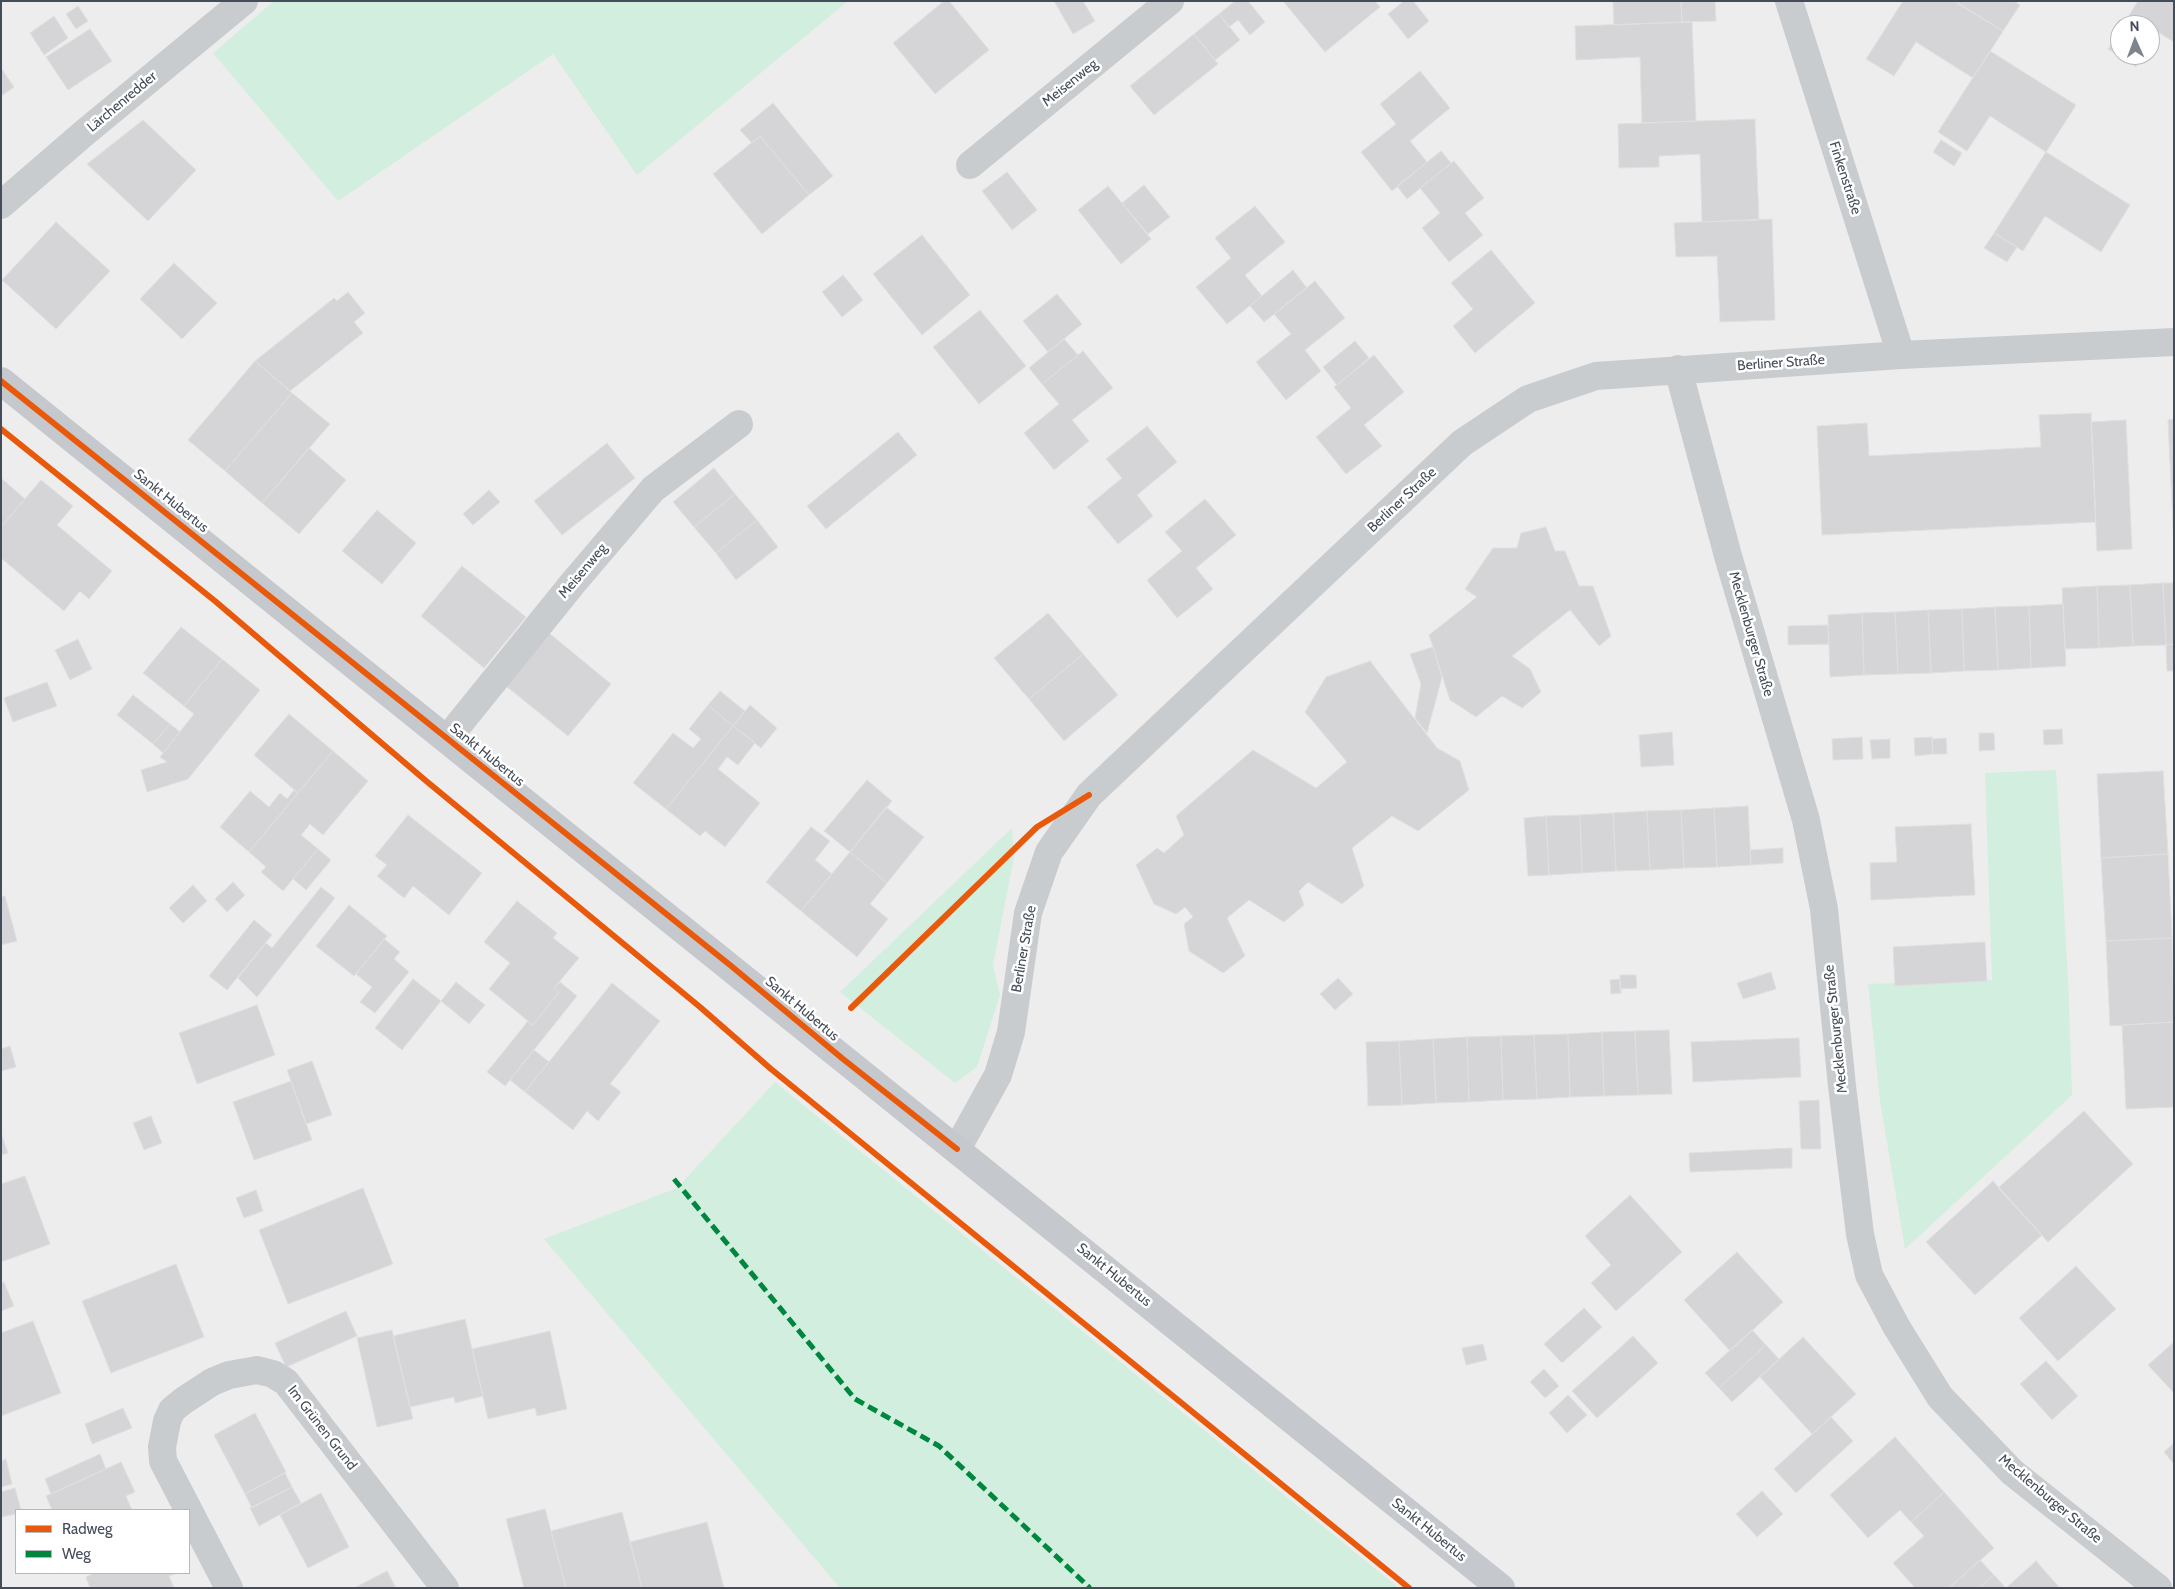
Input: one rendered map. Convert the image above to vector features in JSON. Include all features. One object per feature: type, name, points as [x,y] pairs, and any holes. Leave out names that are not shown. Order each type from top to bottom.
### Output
[{"type":"main road","name":"Sankt Hubertus","points":[[1,381],[737,971],[843,1059],[957,1148],[1501,1588]]},
{"type":"street","name":"Lärchenredder","points":[[1,205],[83,134],[244,1]]},
{"type":"street","name":"Meisenweg","points":[[970,165],[1170,1]]},
{"type":"street","name":"Finkenstraße","points":[[1789,1],[1901,355]]},
{"type":"street","name":"Berliner Straße","points":[[957,1148],[998,1076],[1011,1032],[1028,913],[1049,852],[1089,794],[1462,443],[1528,399],[1596,376],[1901,355],[2174,342]]},
{"type":"street","name":"Mecklenburger Straße","points":[[1678,369],[1728,556],[1808,829],[1824,910],[1860,1234],[1869,1276],[1896,1326],[1940,1397],[2012,1472],[2158,1588]]},
{"type":"street","name":"Meisenweg","points":[[447,738],[573,583],[652,490],[739,424]]},
{"type":"street","name":"Im Grünen Grund","points":[[189,1509],[164,1461],[162,1447],[167,1421],[172,1410],[196,1391],[220,1379],[257,1370],[273,1374],[286,1382],[445,1588]]},
{"type":"street","name":"Im Grünen Grund","points":[[190,1512],[229,1588]]},
{"type":"green space","points":[[274,1],[848,1],[637,175],[553,54],[338,201],[213,53]]},
{"type":"green space","points":[[2056,770],[2068,977],[2072,1095],[1905,1249],[1880,1101],[1868,984],[1992,980],[1985,773]]},
{"type":"green space","points":[[1012,828],[1014,857],[993,965],[1000,995],[977,1067],[955,1083],[840,992]]},
{"type":"green space","points":[[775,1082],[1399,1588],[840,1588],[544,1239],[677,1188]]},
{"type":"building","points":[[944,1],[949,1],[989,50],[935,94],[893,43]]},
{"type":"building","points":[[1054,1],[1083,1],[1095,21],[1073,34]]},
{"type":"building","points":[[1235,1],[1248,1],[1265,22],[1250,35],[1238,20],[1229,27],[1219,14]]},
{"type":"building","points":[[1283,1],[1375,1],[1380,7],[1325,52]]},
{"type":"building","points":[[1404,1],[1413,1],[1429,21],[1408,39],[1388,14]]},
{"type":"building","points":[[1613,1],[1681,1],[1682,22],[1614,25]]},
{"type":"building","points":[[1681,1],[1715,1],[1716,21],[1682,22]]},
{"type":"building","points":[[1903,1],[1955,1],[2003,31],[1973,78],[1916,42],[1894,76],[1866,59]]},
{"type":"building","points":[[1958,1],[2014,1],[2020,5],[2003,31],[1957,3]]},
{"type":"building","points":[[2138,1],[2174,1],[2174,42],[2160,33],[2160,15],[2129,15]]},
{"type":"building","points":[[78,6],[88,21],[76,29],[66,14]]},
{"type":"building","points":[[1219,14],[1240,40],[1215,60],[1194,34]]},
{"type":"building","points":[[54,16],[68,38],[44,55],[30,33]]},
{"type":"building","points":[[1692,22],[1696,121],[1642,123],[1640,57],[1576,60],[1575,26]]},
{"type":"building","points":[[90,29],[112,61],[68,90],[46,57]]},
{"type":"building","points":[[1194,34],[1218,64],[1154,115],[1130,86]]},
{"type":"building","points":[[1990,51],[2076,105],[2046,152],[1990,116],[1967,151],[1938,132]]},
{"type":"building","points":[[1,68],[14,87],[1,96]]},
{"type":"building","points":[[1420,71],[1450,108],[1410,141],[1427,162],[1392,191],[1361,152],[1396,124],[1380,104]]},
{"type":"building","points":[[773,103],[833,176],[809,195],[760,136],[752,143],[740,130]]},
{"type":"building","points":[[1755,119],[1759,220],[1702,222],[1700,154],[1659,156],[1659,167],[1619,168],[1618,124]]},
{"type":"building","points":[[143,120],[196,170],[148,221],[87,164]]},
{"type":"building","points":[[760,136],[809,195],[762,234],[713,174]]},
{"type":"building","points":[[1941,140],[1962,153],[1954,166],[1933,152]]},
{"type":"building","points":[[1441,151],[1451,163],[1407,199],[1397,186]]},
{"type":"building","points":[[2046,152],[2130,205],[2101,252],[2045,216],[2023,251],[1994,233]]},
{"type":"building","points":[[1454,161],[1484,198],[1465,213],[1483,235],[1449,262],[1422,228],[1440,213],[1420,188]]},
{"type":"building","points":[[1007,172],[1037,210],[1012,230],[982,191]]},
{"type":"building","points":[[1144,185],[1170,217],[1148,234],[1122,203]]},
{"type":"building","points":[[1108,186],[1151,239],[1121,264],[1078,210]]},
{"type":"building","points":[[1255,206],[1285,242],[1245,275],[1262,296],[1227,324],[1196,287],[1231,258],[1215,238]]},
{"type":"building","points":[[1772,219],[1775,320],[1720,322],[1717,256],[1676,257],[1674,223]]},
{"type":"building","points":[[56,222],[110,271],[56,329],[2,280]]},
{"type":"building","points":[[1994,233],[2017,247],[2007,262],[1984,248]]},
{"type":"building","points":[[922,235],[970,295],[922,335],[873,274]]},
{"type":"building","points":[[1491,250],[1535,303],[1475,353],[1453,326],[1473,309],[1451,283]]},
{"type":"building","points":[[174,263],[217,303],[182,339],[140,299]]},
{"type":"building","points":[[1293,270],[1307,288],[1264,322],[1250,306]]},
{"type":"building","points":[[843,275],[863,300],[842,317],[822,292]]},
{"type":"building","points":[[1315,281],[1345,318],[1305,350],[1321,371],[1286,400],[1256,362],[1291,334],[1274,314]]},
{"type":"building","points":[[348,292],[365,313],[354,322],[363,333],[290,391],[255,361],[334,298],[337,301]]},
{"type":"building","points":[[1057,294],[1082,324],[1048,352],[1023,321]]},
{"type":"building","points":[[980,310],[1026,366],[979,404],[933,347]]},
{"type":"building","points":[[1064,339],[1078,355],[1042,384],[1029,368]]},
{"type":"building","points":[[1355,341],[1369,358],[1337,385],[1323,367]]},
{"type":"building","points":[[1083,351],[1113,388],[1072,420],[1089,441],[1054,470],[1024,433],[1059,404],[1042,384]]},
{"type":"building","points":[[1374,355],[1404,392],[1364,425],[1382,446],[1346,474],[1316,437],[1351,408],[1334,387]]},
{"type":"building","points":[[255,361],[292,393],[225,471],[188,440]]},
{"type":"building","points":[[292,393],[330,424],[262,503],[225,471]]},
{"type":"building","points":[[2091,413],[2096,522],[1822,535],[1817,426],[1867,423],[1869,456],[2041,447],[2039,415]]},
{"type":"building","points":[[2174,419],[2174,549],[2168,420]]},
{"type":"building","points":[[2126,420],[2132,549],[2097,551],[2091,422]]},
{"type":"building","points":[[1147,426],[1177,462],[1137,495],[1153,516],[1118,544],[1087,507],[1122,478],[1106,459]]},
{"type":"building","points":[[898,432],[917,455],[826,529],[807,506]]},
{"type":"building","points":[[607,443],[635,478],[562,535],[534,501]]},
{"type":"building","points":[[309,448],[346,480],[299,534],[262,503]]},
{"type":"building","points":[[714,468],[735,494],[694,527],[673,502]]},
{"type":"building","points":[[1,478],[25,499],[1,527]]},
{"type":"building","points":[[41,480],[73,506],[57,525],[112,571],[89,599],[80,591],[64,611],[1,558],[1,527]]},
{"type":"building","points":[[489,490],[500,502],[473,525],[463,514]]},
{"type":"building","points":[[735,494],[757,520],[716,553],[694,527]]},
{"type":"building","points":[[1205,499],[1236,535],[1196,568],[1213,589],[1177,618],[1147,580],[1182,551],[1165,532]]},
{"type":"building","points":[[377,510],[416,543],[382,584],[342,551]]},
{"type":"building","points":[[757,520],[778,547],[736,580],[716,553]]},
{"type":"building","points":[[1546,527],[1555,551],[1565,551],[1579,586],[1593,586],[1611,636],[1599,646],[1570,610],[1512,656],[1530,669],[1541,692],[1522,708],[1502,696],[1476,717],[1450,700],[1429,635],[1477,597],[1465,589],[1493,548],[1517,548],[1521,533]]},
{"type":"building","points":[[462,566],[526,617],[484,668],[421,616]]},
{"type":"building","points":[[2163,583],[2166,645],[2133,646],[2130,585]]},
{"type":"building","points":[[2163,583],[2174,583],[2174,644],[2166,645]]},
{"type":"building","points":[[2130,585],[2133,646],[2099,648],[2097,586]]},
{"type":"building","points":[[2097,586],[2099,648],[2065,649],[2062,588]]},
{"type":"building","points":[[2063,604],[2066,666],[2031,668],[2029,606]]},
{"type":"building","points":[[2029,606],[2031,668],[1998,670],[1995,607]]},
{"type":"building","points":[[1995,607],[1998,670],[1964,671],[1962,609]]},
{"type":"building","points":[[1962,609],[1964,671],[1931,673],[1928,610]]},
{"type":"building","points":[[1928,610],[1931,673],[1898,674],[1895,612]]},
{"type":"building","points":[[1895,612],[1898,674],[1864,675],[1862,613]]},
{"type":"building","points":[[1048,613],[1083,654],[1029,699],[994,658]]},
{"type":"building","points":[[1862,613],[1864,675],[1830,677],[1828,615]]},
{"type":"building","points":[[1828,625],[1829,644],[1788,645],[1788,626]]},
{"type":"building","points":[[181,627],[222,659],[184,706],[143,673]]},
{"type":"building","points":[[549,633],[611,684],[568,736],[506,686]]},
{"type":"building","points":[[78,639],[92,669],[70,680],[55,650]]},
{"type":"building","points":[[2174,644],[2174,671],[2167,671],[2166,645]]},
{"type":"building","points":[[1433,647],[1442,677],[1427,733],[1415,718],[1421,684],[1410,654]]},
{"type":"building","points":[[1083,654],[1118,695],[1064,741],[1029,699]]},
{"type":"building","points":[[222,659],[260,690],[188,779],[147,792],[141,770],[167,762],[160,757],[194,714],[184,706]]},
{"type":"building","points":[[1370,661],[1437,748],[1460,761],[1469,790],[1418,831],[1392,816],[1352,848],[1364,886],[1342,904],[1308,882],[1299,891],[1304,905],[1284,922],[1249,900],[1227,918],[1245,956],[1223,973],[1189,951],[1184,924],[1193,917],[1185,907],[1176,914],[1154,904],[1136,865],[1157,848],[1164,853],[1184,835],[1176,816],[1253,750],[1316,788],[1347,762],[1305,712],[1326,677]]},
{"type":"building","points":[[47,682],[57,706],[13,722],[4,698]]},
{"type":"building","points":[[720,691],[745,711],[733,726],[708,705]]},
{"type":"building","points":[[133,695],[170,724],[153,744],[117,715]]},
{"type":"building","points":[[708,705],[733,726],[666,809],[633,783],[673,733],[693,748],[701,739],[689,729]]},
{"type":"building","points":[[750,705],[777,728],[761,748],[733,726]]},
{"type":"building","points":[[289,714],[333,751],[298,793],[254,755]]},
{"type":"building","points":[[170,724],[180,732],[163,753],[153,744]]},
{"type":"building","points":[[733,726],[755,743],[738,765],[727,757],[718,769],[760,803],[725,847],[705,831],[700,836],[666,809]]},
{"type":"building","points":[[2062,729],[2063,744],[2044,745],[2043,730]]},
{"type":"building","points":[[1672,732],[1674,765],[1641,767],[1639,735]]},
{"type":"building","points":[[1979,733],[1994,733],[1995,750],[1979,751]]},
{"type":"building","points":[[1862,737],[1863,759],[1833,760],[1832,739]]},
{"type":"building","points":[[1932,737],[1933,754],[1915,756],[1914,738]]},
{"type":"building","points":[[1946,738],[1947,754],[1933,754],[1932,739]]},
{"type":"building","points":[[1890,739],[1890,758],[1872,759],[1870,740]]},
{"type":"building","points":[[333,751],[368,781],[323,835],[310,824],[301,835],[318,849],[283,891],[261,872],[266,867],[249,852]]},
{"type":"building","points":[[2163,771],[2168,854],[2101,858],[2097,774]]},
{"type":"building","points":[[867,780],[892,801],[850,852],[824,831]]},
{"type":"building","points":[[294,790],[298,793],[249,852],[220,827],[250,791],[269,807],[280,793],[287,799]]},
{"type":"building","points":[[1748,806],[1751,865],[1717,867],[1714,808]]},
{"type":"building","points":[[886,807],[924,837],[887,883],[850,852]]},
{"type":"building","points":[[1714,808],[1717,867],[1684,868],[1681,810]]},
{"type":"building","points":[[1681,810],[1684,868],[1650,870],[1647,811]]},
{"type":"building","points":[[1647,811],[1650,870],[1616,871],[1613,813]]},
{"type":"building","points":[[1613,813],[1616,871],[1582,873],[1580,815]]},
{"type":"building","points":[[408,815],[482,873],[449,915],[413,886],[404,898],[377,876],[387,865],[375,856]]},
{"type":"building","points":[[1580,815],[1582,873],[1549,875],[1546,816]]},
{"type":"building","points":[[1546,816],[1549,875],[1528,876],[1524,818]]},
{"type":"building","points":[[1971,824],[1975,895],[1871,900],[1870,863],[1897,862],[1895,827]]},
{"type":"building","points":[[811,827],[830,841],[815,860],[832,874],[801,911],[766,882]]},
{"type":"building","points":[[1783,848],[1783,863],[1751,865],[1750,850]]},
{"type":"building","points":[[318,849],[331,860],[306,890],[293,879]]},
{"type":"building","points":[[850,852],[887,883],[870,904],[888,919],[857,957],[801,911]]},
{"type":"building","points":[[2168,854],[2172,938],[2106,941],[2101,858]]},
{"type":"building","points":[[233,882],[245,895],[227,912],[215,899]]},
{"type":"building","points":[[193,885],[207,901],[183,923],[169,908]]},
{"type":"building","points":[[321,887],[335,898],[257,997],[238,978],[266,943],[272,948]]},
{"type":"building","points":[[5,896],[17,941],[1,945],[1,897]]},
{"type":"building","points":[[517,901],[557,933],[553,938],[579,958],[554,988],[559,992],[533,1025],[489,989],[510,963],[484,942]]},
{"type":"building","points":[[349,905],[387,936],[354,976],[316,946]]},
{"type":"building","points":[[254,920],[272,935],[227,990],[209,976]]},
{"type":"building","points":[[2172,938],[2174,1022],[2110,1026],[2106,941]]},
{"type":"building","points":[[384,939],[400,952],[394,959],[409,972],[375,1013],[360,1002],[372,987],[356,974]]},
{"type":"building","points":[[1985,942],[1987,981],[1895,986],[1893,947]]},
{"type":"building","points":[[1771,972],[1776,989],[1743,999],[1737,983]]},
{"type":"building","points":[[1620,975],[1636,975],[1637,988],[1620,989]]},
{"type":"building","points":[[1338,978],[1353,994],[1335,1010],[1320,994]]},
{"type":"building","points":[[413,979],[441,1001],[402,1050],[375,1028]]},
{"type":"building","points":[[1620,979],[1621,993],[1611,994],[1610,980]]},
{"type":"building","points":[[456,982],[485,1005],[469,1024],[441,1001]]},
{"type":"building","points":[[560,982],[577,996],[505,1086],[487,1072],[528,1021],[533,1025],[559,992],[554,988]]},
{"type":"building","points":[[612,983],[660,1021],[610,1084],[621,1092],[598,1121],[587,1111],[573,1130],[525,1092]]},
{"type":"building","points":[[257,1005],[275,1055],[197,1084],[179,1033]]},
{"type":"building","points":[[2174,1022],[2174,1107],[2126,1109],[2122,1025]]},
{"type":"building","points":[[1669,1030],[1672,1094],[1638,1095],[1635,1031]]},
{"type":"building","points":[[1635,1031],[1638,1095],[1604,1096],[1602,1032]]},
{"type":"building","points":[[1602,1032],[1604,1096],[1570,1097],[1568,1034]]},
{"type":"building","points":[[1568,1034],[1570,1097],[1537,1099],[1534,1035]]},
{"type":"building","points":[[1534,1035],[1537,1099],[1503,1100],[1501,1036]]},
{"type":"building","points":[[1501,1036],[1503,1100],[1469,1102],[1467,1037]]},
{"type":"building","points":[[1467,1037],[1469,1102],[1436,1103],[1433,1039]]},
{"type":"building","points":[[1799,1038],[1801,1077],[1693,1082],[1691,1042]]},
{"type":"building","points":[[1433,1039],[1436,1103],[1402,1105],[1399,1041]]},
{"type":"building","points":[[1399,1041],[1402,1105],[1368,1106],[1366,1042]]},
{"type":"building","points":[[10,1046],[16,1067],[1,1071],[1,1049]]},
{"type":"building","points":[[534,1050],[549,1062],[525,1092],[510,1080]]},
{"type":"building","points":[[312,1061],[332,1115],[306,1124],[287,1070]]},
{"type":"building","points":[[291,1081],[312,1140],[254,1160],[233,1102]]},
{"type":"building","points":[[1819,1100],[1821,1149],[1801,1149],[1799,1101]]},
{"type":"building","points":[[2084,1111],[2133,1164],[2048,1242],[1998,1188]]},
{"type":"building","points":[[151,1116],[162,1143],[144,1150],[133,1123]]},
{"type":"building","points":[[1,1133],[8,1153],[1,1155]]},
{"type":"building","points":[[1792,1148],[1792,1168],[1690,1172],[1689,1153]]},
{"type":"building","points":[[25,1176],[50,1244],[1,1262],[1,1184]]},
{"type":"building","points":[[1993,1181],[2042,1235],[1975,1295],[1926,1242]]},
{"type":"building","points":[[363,1188],[393,1264],[288,1304],[259,1230]]},
{"type":"building","points":[[256,1190],[263,1211],[244,1218],[236,1198]]},
{"type":"building","points":[[1630,1195],[1682,1252],[1616,1311],[1591,1283],[1611,1265],[1585,1236]]},
{"type":"building","points":[[1737,1252],[1783,1302],[1730,1351],[1684,1300]]},
{"type":"building","points":[[176,1264],[204,1337],[111,1373],[82,1301]]},
{"type":"building","points":[[2076,1266],[2116,1309],[2058,1361],[2019,1318]]},
{"type":"building","points":[[4,1282],[14,1306],[1,1311],[1,1284]]},
{"type":"building","points":[[1584,1308],[1602,1327],[1562,1363],[1544,1344]]},
{"type":"building","points":[[346,1311],[357,1336],[286,1367],[275,1343]]},
{"type":"building","points":[[465,1319],[483,1396],[455,1403],[454,1397],[410,1407],[393,1336]]},
{"type":"building","points":[[33,1321],[61,1393],[1,1416],[1,1333]]},
{"type":"building","points":[[392,1330],[413,1419],[377,1427],[357,1338]]},
{"type":"building","points":[[1752,1330],[1766,1345],[1719,1388],[1705,1373]]},
{"type":"building","points":[[550,1331],[567,1409],[537,1416],[535,1408],[488,1419],[472,1349]]},
{"type":"building","points":[[1633,1336],[1658,1363],[1597,1418],[1572,1391]]},
{"type":"building","points":[[1803,1337],[1856,1394],[1812,1434],[1760,1377]]},
{"type":"building","points":[[2174,1342],[2174,1393],[2148,1365]]},
{"type":"building","points":[[1483,1344],[1487,1360],[1466,1365],[1462,1348]]},
{"type":"building","points":[[1766,1345],[1779,1359],[1732,1402],[1719,1388]]},
{"type":"building","points":[[2046,1361],[2078,1396],[2052,1420],[2020,1384]]},
{"type":"building","points":[[1544,1369],[1559,1386],[1545,1398],[1530,1382]]},
{"type":"building","points":[[1568,1395],[1587,1415],[1567,1433],[1549,1413]]},
{"type":"building","points":[[123,1408],[132,1428],[92,1444],[85,1424]]},
{"type":"building","points":[[255,1413],[286,1472],[245,1494],[214,1435]]},
{"type":"building","points":[[1831,1417],[1853,1441],[1796,1493],[1774,1469]]},
{"type":"building","points":[[1895,1437],[1944,1492],[1911,1522],[1900,1510],[1868,1538],[1830,1495]]},
{"type":"building","points":[[2174,1443],[2174,1464],[2164,1452]]},
{"type":"building","points":[[100,1454],[106,1469],[51,1494],[45,1479]]},
{"type":"building","points":[[6,1459],[12,1484],[1,1487],[1,1461]]},
{"type":"building","points":[[121,1462],[135,1492],[126,1496],[132,1509],[52,1509],[46,1496]]},
{"type":"building","points":[[285,1473],[292,1487],[252,1508],[245,1494]]},
{"type":"building","points":[[292,1487],[301,1503],[259,1526],[250,1508]]},
{"type":"building","points":[[15,1488],[21,1509],[15,1509],[15,1514],[1,1517],[1,1492]]},
{"type":"building","points":[[1762,1491],[1783,1514],[1757,1537],[1736,1514]]},
{"type":"building","points":[[1944,1492],[1994,1548],[1949,1588],[1915,1588],[1893,1563],[1924,1536],[1911,1522]]},
{"type":"building","points":[[321,1493],[349,1547],[308,1568],[280,1515]]},
{"type":"building","points":[[545,1509],[566,1588],[524,1588],[506,1519]]},
{"type":"building","points":[[622,1512],[642,1588],[566,1588],[551,1531]]},
{"type":"building","points":[[707,1522],[724,1588],[642,1588],[630,1542]]},
{"type":"building","points":[[1980,1560],[1994,1575],[1979,1588],[1949,1588]]},
{"type":"building","points":[[2036,1561],[2060,1588],[2006,1588]]},
{"type":"building","points":[[387,1571],[396,1588],[354,1588]]},
{"type":"building","points":[[92,1574],[174,1574],[169,1576],[174,1588],[90,1588],[86,1577]]},
{"type":"building","points":[[1994,1575],[2006,1588],[1979,1588]]},
{"type":"marked path","points":[[674,1179],[855,1399],[939,1446],[1090,1588]]},
{"type":"cycle path","points":[[1,381],[957,1149]]},
{"type":"cycle path","points":[[1,429],[215,601],[425,780],[700,1007],[771,1069],[1409,1588]]},
{"type":"cycle path","points":[[851,1008],[1037,827],[1089,795]]}]
